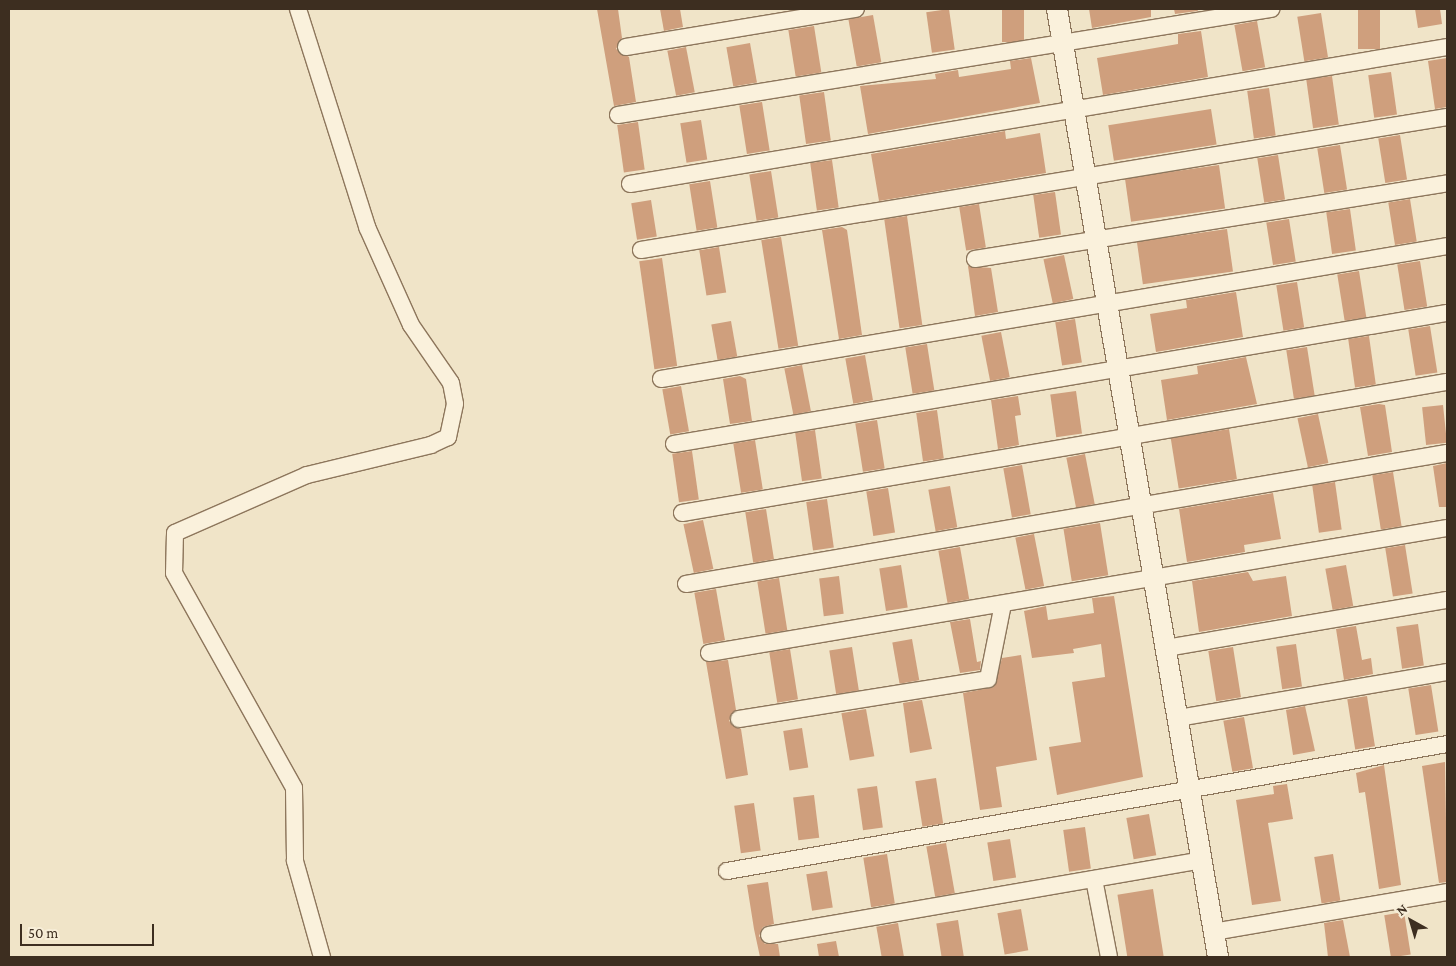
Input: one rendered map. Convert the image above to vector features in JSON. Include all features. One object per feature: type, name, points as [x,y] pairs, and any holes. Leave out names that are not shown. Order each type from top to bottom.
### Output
[{"type":"street","points":[[298,9],[367,227],[400,304],[443,369],[455,404],[448,437],[431,445],[307,476],[175,533],[174,573],[294,788],[295,861],[322,957]]},
{"type":"street","points":[[626,47],[856,9]]},
{"type":"street","points":[[1057,9],[1218,957]]},
{"type":"street","points":[[618,115],[1271,9]]},
{"type":"street","points":[[630,184],[1075,112],[1447,47]]},
{"type":"street","points":[[641,250],[1087,178],[1447,117]]},
{"type":"street","points":[[975,259],[1447,183]]},
{"type":"street","points":[[661,379],[1447,246]]},
{"type":"street","points":[[674,444],[1447,313]]},
{"type":"street","points":[[682,513],[1447,382]]},
{"type":"street","points":[[686,584],[1447,453]]},
{"type":"street","points":[[709,653],[1155,579],[1447,528]]},
{"type":"street","points":[[1166,648],[1447,600]]},
{"type":"street","points":[[739,719],[988,679],[1003,604]]},
{"type":"street","points":[[1178,718],[1447,672]]},
{"type":"street","points":[[727,871],[1189,786],[1447,744]]},
{"type":"street","points":[[769,935],[1201,860]]},
{"type":"street","points":[[1094,879],[1109,957]]},
{"type":"street","points":[[1213,932],[1447,892]]},
{"type":"building","points":[[597,9],[618,9],[622,38],[616,49],[629,57],[636,102],[614,106]]},
{"type":"building","points":[[660,9],[680,9],[683,27],[664,31]]},
{"type":"building","points":[[949,9],[955,50],[932,53],[926,12]]},
{"type":"building","points":[[1002,9],[1024,9],[1024,42],[1002,42]]},
{"type":"building","points":[[1089,9],[1151,9],[1151,17],[1092,28]]},
{"type":"building","points":[[1174,9],[1197,9],[1198,11],[1175,14]]},
{"type":"building","points":[[1358,9],[1380,9],[1380,49],[1358,49]]},
{"type":"building","points":[[1415,9],[1440,9],[1442,24],[1418,28]]},
{"type":"building","points":[[1321,13],[1328,57],[1304,61],[1297,17]]},
{"type":"building","points":[[873,15],[881,62],[857,67],[848,19]]},
{"type":"building","points":[[1257,21],[1265,67],[1243,71],[1234,25]]},
{"type":"building","points":[[814,26],[821,72],[796,76],[788,30]]},
{"type":"building","points":[[1201,31],[1208,77],[1103,95],[1097,58],[1178,44],[1178,34]]},
{"type":"building","points":[[750,43],[757,82],[733,87],[726,47]]},
{"type":"building","points":[[686,47],[695,92],[676,96],[667,51]]},
{"type":"building","points":[[1031,58],[1040,103],[868,134],[860,86],[936,79],[935,74],[958,70],[959,77],[1011,69],[1010,61]]},
{"type":"building","points":[[1447,58],[1447,107],[1435,109],[1428,61]]},
{"type":"building","points":[[1391,72],[1397,115],[1374,118],[1368,75]]},
{"type":"building","points":[[1332,76],[1339,125],[1313,128],[1306,80]]},
{"type":"building","points":[[1269,88],[1276,136],[1254,139],[1247,91]]},
{"type":"building","points":[[824,92],[831,141],[806,144],[799,95]]},
{"type":"building","points":[[762,102],[770,150],[747,154],[739,106]]},
{"type":"building","points":[[1211,109],[1217,145],[1114,161],[1108,125]]},
{"type":"building","points":[[701,120],[707,160],[687,163],[680,123]]},
{"type":"building","points":[[638,122],[645,170],[624,172],[617,125]]},
{"type":"building","points":[[1005,131],[1006,139],[1040,133],[1046,173],[879,201],[871,154]]},
{"type":"building","points":[[1400,135],[1407,179],[1385,183],[1378,138]]},
{"type":"building","points":[[1340,145],[1347,189],[1324,193],[1317,149]]},
{"type":"building","points":[[1278,155],[1285,199],[1264,203],[1257,158]]},
{"type":"building","points":[[832,160],[839,208],[817,211],[810,163]]},
{"type":"building","points":[[1219,165],[1225,209],[1131,222],[1125,178]]},
{"type":"building","points":[[771,171],[778,217],[757,221],[749,174]]},
{"type":"building","points":[[710,181],[717,227],[697,231],[689,184]]},
{"type":"building","points":[[1055,192],[1061,235],[1039,238],[1033,195]]},
{"type":"building","points":[[1410,199],[1417,241],[1395,245],[1388,202]]},
{"type":"building","points":[[651,200],[657,237],[637,240],[631,203]]},
{"type":"building","points":[[979,204],[986,247],[966,251],[959,207]]},
{"type":"building","points":[[1350,209],[1356,251],[1332,254],[1326,212]]},
{"type":"building","points":[[907,216],[922,325],[900,328],[884,219]]},
{"type":"building","points":[[1289,219],[1296,261],[1273,265],[1266,223]]},
{"type":"building","points":[[842,227],[847,230],[862,335],[839,339],[822,230]]},
{"type":"building","points":[[1227,229],[1233,272],[1143,284],[1137,242]]},
{"type":"building","points":[[781,237],[798,346],[778,349],[761,240]]},
{"type":"building","points":[[719,247],[726,292],[706,296],[699,250]]},
{"type":"building","points":[[1064,255],[1073,299],[1053,303],[1043,259]]},
{"type":"building","points":[[662,258],[677,366],[654,369],[639,261]]},
{"type":"building","points":[[1420,261],[1427,306],[1404,310],[1397,265]]},
{"type":"building","points":[[968,266],[991,268],[998,312],[975,316]]},
{"type":"building","points":[[1359,271],[1366,317],[1345,321],[1337,274]]},
{"type":"building","points":[[1297,282],[1304,327],[1283,331],[1276,285]]},
{"type":"building","points":[[1236,292],[1243,337],[1156,352],[1150,314],[1187,308],[1186,300]]},
{"type":"building","points":[[1075,319],[1082,362],[1062,366],[1055,322]]},
{"type":"building","points":[[731,321],[737,356],[718,360],[711,324]]},
{"type":"building","points":[[1430,326],[1437,372],[1416,376],[1408,329]]},
{"type":"building","points":[[1001,332],[1010,377],[990,381],[981,336]]},
{"type":"building","points":[[1369,336],[1376,385],[1355,387],[1348,339]]},
{"type":"building","points":[[927,344],[934,390],[913,394],[905,347]]},
{"type":"building","points":[[1307,347],[1315,395],[1294,399],[1286,350]]},
{"type":"building","points":[[865,355],[873,400],[853,404],[845,358]]},
{"type":"building","points":[[1246,357],[1257,404],[1167,420],[1161,380],[1198,374],[1197,366]]},
{"type":"building","points":[[802,365],[811,411],[793,415],[784,368]]},
{"type":"building","points":[[740,376],[746,379],[752,421],[730,424],[723,379]]},
{"type":"building","points":[[681,386],[689,431],[670,435],[662,389]]},
{"type":"building","points":[[1076,391],[1082,434],[1056,437],[1050,395]]},
{"type":"building","points":[[1018,396],[1021,415],[1015,416],[1019,445],[998,449],[991,400]]},
{"type":"building","points":[[1385,405],[1392,452],[1368,456],[1360,407]]},
{"type":"building","points":[[1443,405],[1447,443],[1426,445],[1422,407]]},
{"type":"building","points":[[937,410],[944,459],[923,461],[916,413]]},
{"type":"building","points":[[1318,414],[1328,463],[1308,467],[1297,418]]},
{"type":"building","points":[[877,420],[885,468],[863,472],[855,423]]},
{"type":"building","points":[[1229,429],[1237,479],[1179,489],[1171,438]]},
{"type":"building","points":[[815,430],[822,479],[802,481],[795,433]]},
{"type":"building","points":[[755,440],[763,489],[741,493],[733,443]]},
{"type":"building","points":[[692,451],[699,500],[679,502],[672,454]]},
{"type":"building","points":[[1085,454],[1095,504],[1076,508],[1066,458]]},
{"type":"building","points":[[1447,463],[1447,507],[1439,507],[1433,466]]},
{"type":"building","points":[[1022,465],[1031,514],[1012,518],[1003,468]]},
{"type":"building","points":[[1393,472],[1402,526],[1381,530],[1372,475]]},
{"type":"building","points":[[1335,482],[1342,530],[1319,533],[1312,485]]},
{"type":"building","points":[[950,486],[957,527],[936,531],[928,490]]},
{"type":"building","points":[[888,488],[895,532],[873,536],[866,491]]},
{"type":"building","points":[[1273,493],[1281,539],[1244,545],[1245,552],[1187,562],[1179,509]]},
{"type":"building","points":[[827,499],[834,548],[813,550],[806,502]]},
{"type":"building","points":[[766,509],[774,559],[753,563],[745,512]]},
{"type":"building","points":[[703,520],[713,569],[694,573],[683,524]]},
{"type":"building","points":[[1100,523],[1108,575],[1072,581],[1063,529]]},
{"type":"building","points":[[1034,534],[1044,586],[1025,590],[1015,538]]},
{"type":"building","points":[[1405,545],[1413,593],[1393,597],[1385,548]]},
{"type":"building","points":[[960,547],[969,599],[948,603],[938,551]]},
{"type":"building","points":[[901,565],[908,607],[886,611],[879,568]]},
{"type":"building","points":[[1346,565],[1353,606],[1333,610],[1325,569]]},
{"type":"building","points":[[1248,572],[1253,581],[1286,576],[1292,616],[1199,632],[1192,581]]},
{"type":"building","points":[[839,576],[844,614],[824,616],[819,578]]},
{"type":"building","points":[[779,578],[787,630],[766,634],[757,581]]},
{"type":"building","points":[[716,589],[725,640],[703,644],[694,593]]},
{"type":"building","points":[[1114,596],[1143,777],[1057,795],[1049,747],[1081,742],[1072,682],[1105,677],[1101,644],[1073,649],[1074,653],[1032,658],[1024,611],[1046,606],[1048,620],[1094,613],[1092,598]]},
{"type":"building","points":[[970,619],[977,662],[981,661],[980,670],[960,673],[950,622]]},
{"type":"building","points":[[1418,624],[1424,666],[1402,669],[1396,627]]},
{"type":"building","points":[[1356,626],[1362,660],[1371,658],[1373,674],[1344,680],[1336,629]]},
{"type":"building","points":[[912,639],[919,680],[900,684],[892,642]]},
{"type":"building","points":[[1296,644],[1302,687],[1282,689],[1276,647]]},
{"type":"building","points":[[852,647],[859,690],[836,694],[829,651]]},
{"type":"building","points":[[1233,647],[1241,697],[1216,701],[1208,651]]},
{"type":"building","points":[[790,649],[798,699],[777,703],[769,652]]},
{"type":"building","points":[[1021,655],[1037,760],[996,767],[1002,807],[980,810],[963,693],[994,687],[1002,658]]},
{"type":"building","points":[[728,660],[736,710],[729,721],[741,729],[748,775],[726,779],[706,662]]},
{"type":"building","points":[[1431,685],[1438,731],[1416,735],[1408,689]]},
{"type":"building","points":[[1367,696],[1375,746],[1355,750],[1347,699]]},
{"type":"building","points":[[922,700],[932,749],[910,753],[903,703]]},
{"type":"building","points":[[1305,706],[1315,751],[1293,755],[1286,710]]},
{"type":"building","points":[[866,709],[874,756],[850,761],[841,713]]},
{"type":"building","points":[[1244,717],[1253,768],[1232,772],[1223,721]]},
{"type":"building","points":[[802,728],[808,768],[789,770],[783,731]]},
{"type":"building","points":[[1445,762],[1447,882],[1439,883],[1422,766]]},
{"type":"building","points":[[1384,765],[1401,885],[1379,889],[1365,792],[1359,793],[1356,773]]},
{"type":"building","points":[[936,778],[943,823],[922,827],[915,781]]},
{"type":"building","points":[[1287,784],[1293,819],[1268,823],[1281,901],[1252,905],[1236,800],[1274,794],[1273,786]]},
{"type":"building","points":[[877,786],[883,828],[863,830],[857,789]]},
{"type":"building","points":[[814,795],[819,838],[798,840],[793,798]]},
{"type":"building","points":[[754,803],[761,851],[741,853],[734,806]]},
{"type":"building","points":[[1149,814],[1156,855],[1134,859],[1126,818]]},
{"type":"building","points":[[1085,827],[1091,869],[1069,872],[1063,830]]},
{"type":"building","points":[[1010,839],[1016,878],[993,881],[987,843]]},
{"type":"building","points":[[946,843],[955,893],[935,897],[926,846]]},
{"type":"building","points":[[887,854],[895,903],[871,907],[863,858]]},
{"type":"building","points":[[1333,854],[1340,900],[1322,903],[1314,857]]},
{"type":"building","points":[[827,871],[833,908],[812,911],[806,874]]},
{"type":"building","points":[[768,882],[774,924],[763,927],[759,936],[765,944],[778,944],[780,957],[760,957],[754,929],[747,885]]},
{"type":"building","points":[[1153,889],[1164,957],[1127,957],[1117,895]]},
{"type":"building","points":[[1021,909],[1028,950],[1005,955],[997,913]]},
{"type":"building","points":[[1404,912],[1411,954],[1391,957],[1384,915]]},
{"type":"building","points":[[958,920],[964,957],[942,957],[936,923]]},
{"type":"building","points":[[1343,920],[1350,957],[1328,957],[1324,923]]},
{"type":"building","points":[[898,923],[904,957],[882,957],[876,927]]},
{"type":"building","points":[[836,941],[839,957],[819,957],[817,944]]}]
